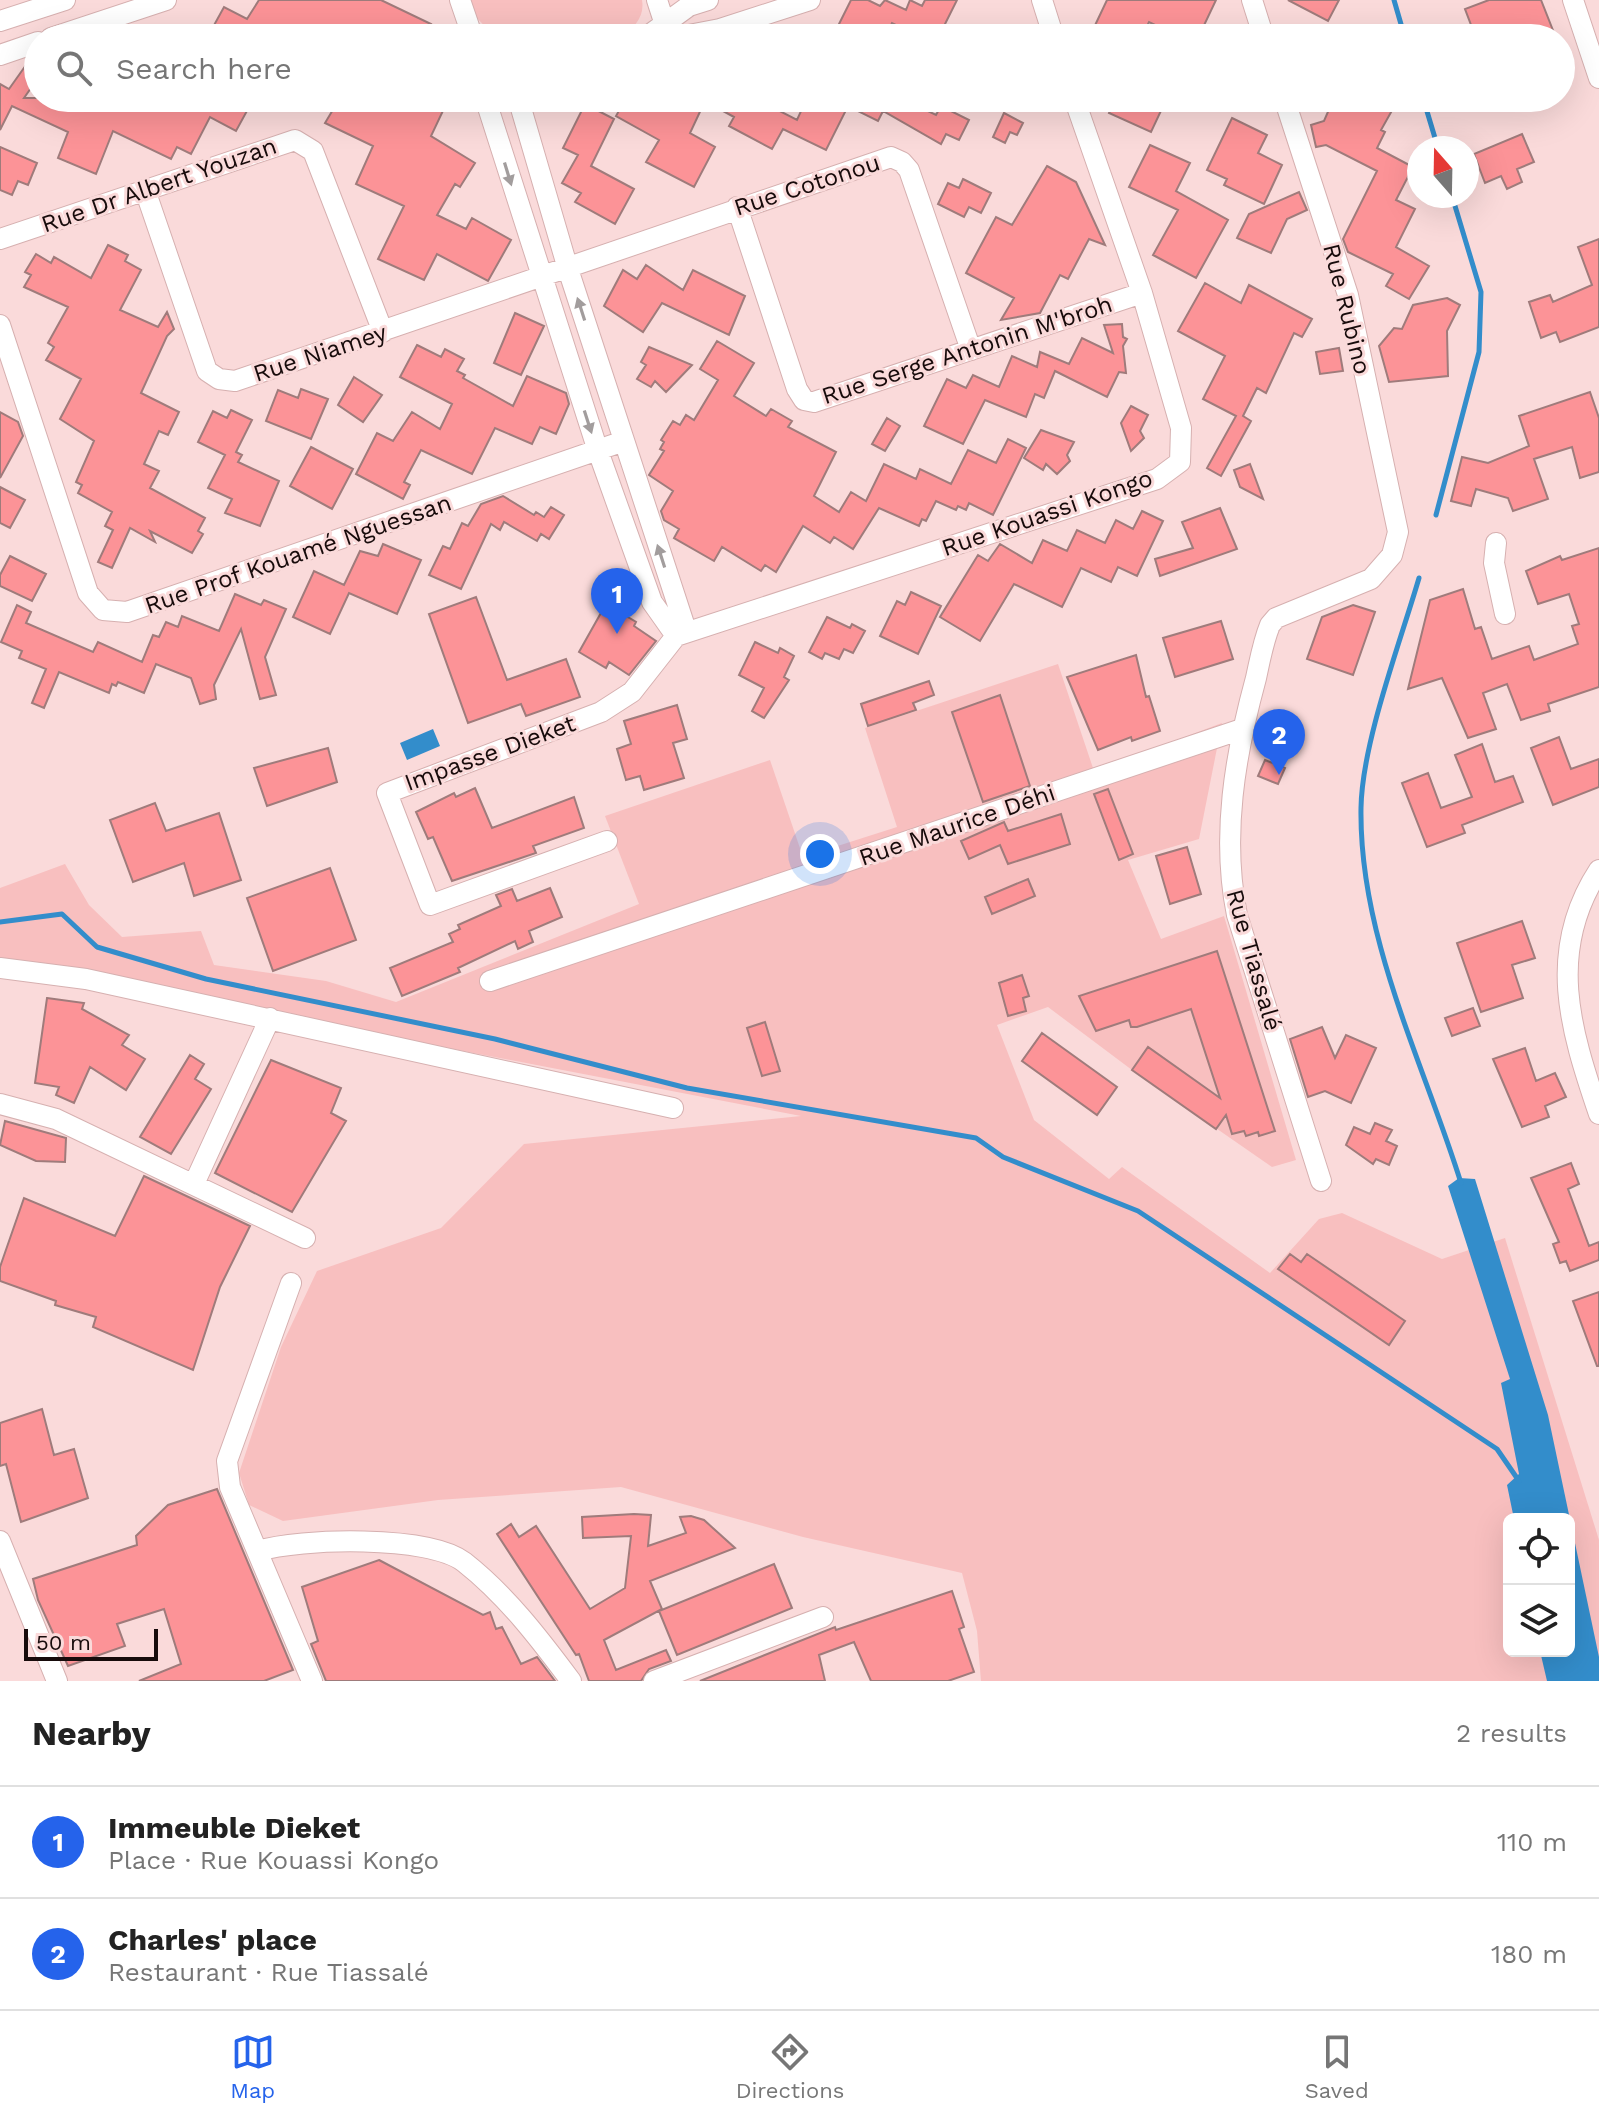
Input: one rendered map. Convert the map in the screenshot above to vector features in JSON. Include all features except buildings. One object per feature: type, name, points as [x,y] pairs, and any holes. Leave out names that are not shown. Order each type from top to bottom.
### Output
[{"type":"street","points":[[0,21],[65,0]]},
{"type":"street","points":[[78,24],[107,9],[166,0]]},
{"type":"street","points":[[460,0],[468,24]]},
{"type":"street","points":[[657,0],[666,24]]},
{"type":"street","points":[[736,24],[810,0]]},
{"type":"street","points":[[1042,0],[1050,24]]},
{"type":"street","points":[[1252,0],[1260,24]]},
{"type":"street","points":[[1573,0],[1599,78]]},
{"type":"street","points":[[677,24],[695,2]]},
{"type":"street","points":[[695,2],[696,24]]},
{"type":"street","points":[[0,55],[24,47]]},
{"type":"street","points":[[491,112],[540,279],[652,602],[681,633]]},
{"type":"street","points":[[522,112],[681,633]]},
{"type":"street","name":"Rue Kouassi Kongo","points":[[681,633],[1157,479],[1180,462],[1181,428],[1142,293],[1079,112]]},
{"type":"street","name":"Rue Rubino","points":[[1289,112],[1348,295],[1395,523]]},
{"type":"street","name":"Rue Dr Albert Youzan","points":[[0,239],[295,140],[305,143],[313,151],[383,332]]},
{"type":"street","name":"Rue Cotonou","points":[[568,269],[737,207],[891,157],[909,170],[971,350]]},
{"type":"street","name":"Rue Niamey","points":[[145,190],[207,371],[219,379],[235,381],[568,269]]},
{"type":"street","name":"Rue Serge Antonin M'broh","points":[[737,207],[804,400],[814,402],[1142,293]]},
{"type":"street","name":"Rue Prof Kouamé Nguessan","points":[[0,325],[88,593],[103,610],[127,612],[624,441]]},
{"type":"street","name":"Rue Tiassalé","points":[[1321,1181],[1237,915],[1229,875],[1229,834],[1242,729],[1270,625],[1276,618],[1371,579],[1392,555],[1398,532],[1395,523]]},
{"type":"street","points":[[1496,543],[1495,574],[1505,614]]},
{"type":"street","name":"Impasse Dieket","points":[[607,841],[430,905],[387,793],[601,712],[632,692],[681,633]]},
{"type":"street","name":"Rue Maurice Déhi","points":[[490,981],[1242,729]]},
{"type":"street","points":[[1599,870],[1579,903],[1569,938],[1567,978],[1572,1030],[1599,1114]]},
{"type":"street","points":[[0,968],[86,979],[673,1108]]},
{"type":"street","points":[[194,1184],[270,1018]]},
{"type":"street","points":[[0,1104],[56,1119],[305,1238]]},
{"type":"street","points":[[291,1283],[227,1461],[230,1487],[312,1681]]},
{"type":"street","points":[[258,1551],[310,1540],[366,1541],[434,1550],[461,1560],[513,1607],[571,1681]]},
{"type":"street","points":[[0,1541],[57,1681]]},
{"type":"street","points":[[654,1681],[823,1617]]},
{"type":"shaded area","points":[[470,0],[642,0],[642,12],[636,24],[483,24]]},
{"type":"shaded area","points":[[1058,664],[1094,771],[1222,723],[1199,839],[1128,860],[1161,939],[1224,916],[1296,1160],[1272,1167],[1132,1070],[1048,1007],[997,1025],[1034,1120],[1109,1179],[1122,1167],[1270,1273],[1319,1219],[1342,1213],[1442,1259],[1505,1238],[1599,1540],[1599,1681],[981,1681],[977,1631],[962,1573],[803,1537],[621,1487],[438,1500],[283,1521],[249,1505],[239,1473],[281,1347],[317,1271],[441,1228],[524,1144],[801,1116],[38,969],[0,975],[0,888],[65,864],[89,905],[122,937],[201,931],[214,965],[326,981],[396,1002],[639,904],[605,816],[770,760],[803,857],[897,827],[865,728]]},
{"type":"water","points":[[433,729],[440,746],[407,760],[400,743]]},
{"type":"water","points":[[1459,1178],[1475,1179],[1548,1415],[1569,1513],[1513,1513],[1507,1485],[1519,1474],[1501,1383],[1510,1379],[1448,1186]]},
{"type":"water","points":[[1575,1543],[1599,1657],[1599,1681],[1547,1681],[1541,1657],[1575,1657]]},
{"type":"waterway","points":[[1394,0],[1401,24]]},
{"type":"waterway","points":[[1427,112],[1434,136]]},
{"type":"waterway","points":[[1436,515],[1479,352],[1481,292],[1456,208]]},
{"type":"waterway","points":[[1419,578],[1383,693],[1368,754],[1361,808],[1363,856],[1370,904],[1382,952],[1461,1183]]},
{"type":"waterway","points":[[0,922],[62,914],[97,947],[206,979],[495,1039],[687,1088],[976,1138],[1003,1157],[1138,1211],[1497,1449],[1519,1481]]},
{"type":"place","name":"Immeuble Dieket","points":[[617,634]]},
{"type":"place","name":"Charles' place","points":[[1279,775]]}]
